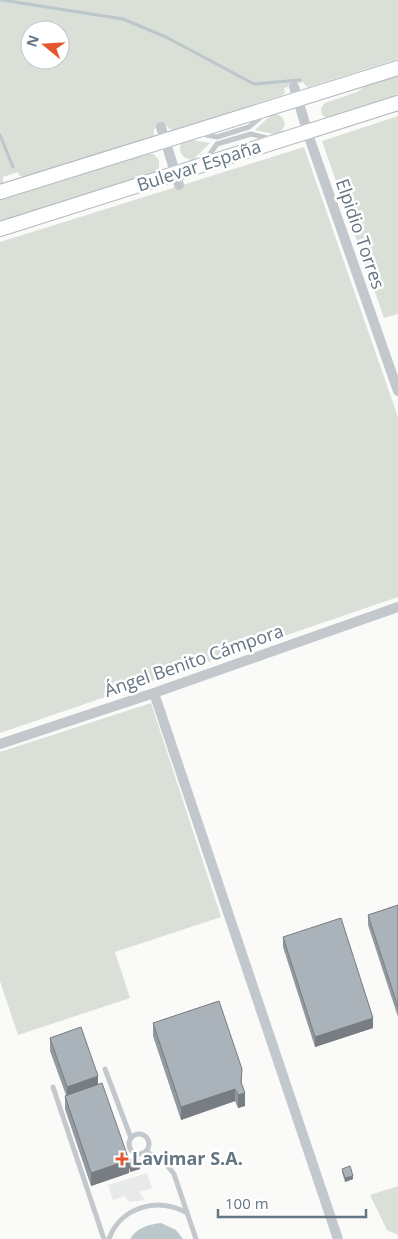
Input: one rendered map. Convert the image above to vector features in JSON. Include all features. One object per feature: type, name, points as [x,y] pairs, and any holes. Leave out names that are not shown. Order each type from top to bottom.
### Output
[{"type":"main road","name":"Bulevar España","points":[[0,192],[269,108],[296,93],[398,68]]},
{"type":"main road","name":"Bulevar España","points":[[0,229],[178,179],[201,165],[279,141],[310,138],[398,103]]},
{"type":"street","name":"Elpidio Torres","points":[[296,93],[398,391]]},
{"type":"street","points":[[162,126],[178,179]]},
{"type":"street","name":"Ángel Benito Cámpora","points":[[0,744],[154,693],[398,607]]},
{"type":"street","points":[[154,693],[338,1239]]},
{"type":"lane","points":[[105,1069],[130,1138],[129,1145],[134,1160]]},
{"type":"lane","points":[[53,1087],[104,1239]]},
{"type":"lane","points":[[130,1138],[136,1134],[146,1136],[149,1145],[146,1151],[137,1154],[132,1151]]},
{"type":"lane","points":[[146,1151],[166,1165],[174,1174],[196,1239]]},
{"type":"lane","points":[[110,1239],[116,1224],[129,1212],[163,1205],[188,1214]]},
{"type":"shaded area","points":[[0,0],[398,0],[398,59],[309,87],[303,82],[284,88],[285,93],[283,95],[173,130],[169,129],[166,125],[154,129],[153,137],[24,177],[20,176],[18,172],[3,177],[3,183],[0,185]]},
{"type":"shaded area","points":[[398,74],[398,93],[393,98],[331,118],[322,115],[321,108],[325,103],[357,92],[367,84]]},
{"type":"shaded area","points":[[272,114],[277,114],[283,118],[284,125],[281,132],[277,135],[255,130]]},
{"type":"shaded area","points":[[398,116],[398,314],[384,318],[322,141]]},
{"type":"shaded area","points":[[187,139],[210,143],[193,160],[183,156],[180,151],[182,142]]},
{"type":"shaded area","points":[[304,147],[398,417],[398,597],[0,733],[0,242]]},
{"type":"shaded area","points":[[145,154],[153,154],[159,160],[159,169],[155,174],[0,223],[0,200]]},
{"type":"shaded area","points":[[151,703],[221,917],[115,952],[130,998],[18,1035],[0,981],[0,752]]},
{"type":"shaded area","points":[[147,1173],[152,1188],[139,1192],[145,1200],[129,1202],[125,1196],[113,1200],[108,1185]]},
{"type":"shaded area","points":[[398,1186],[398,1235],[387,1230],[370,1195]]},
{"type":"shaded area","points":[[161,1223],[176,1230],[183,1239],[130,1239],[144,1227]]},
{"type":"building","points":[[398,905],[398,1007],[368,915]]},
{"type":"building","points":[[341,918],[373,1018],[315,1037],[283,937]]},
{"type":"building","points":[[219,1001],[242,1069],[241,1082],[245,1093],[238,1095],[235,1089],[181,1107],[153,1023]]},
{"type":"building","points":[[81,1027],[98,1076],[67,1087],[50,1038]]},
{"type":"building","points":[[102,1083],[129,1160],[91,1173],[65,1096]]},
{"type":"building","points":[[138,1157],[140,1165],[130,1168],[129,1160]]},
{"type":"building","points":[[350,1166],[353,1176],[345,1178],[342,1169]]},
{"type":"waterway","points":[[2,0],[123,19],[166,37],[254,84],[300,80]]},
{"type":"waterway","points":[[0,135],[13,167]]},
{"type":"place","name":"Lavimar S.A.","points":[[122,1159]]}]
